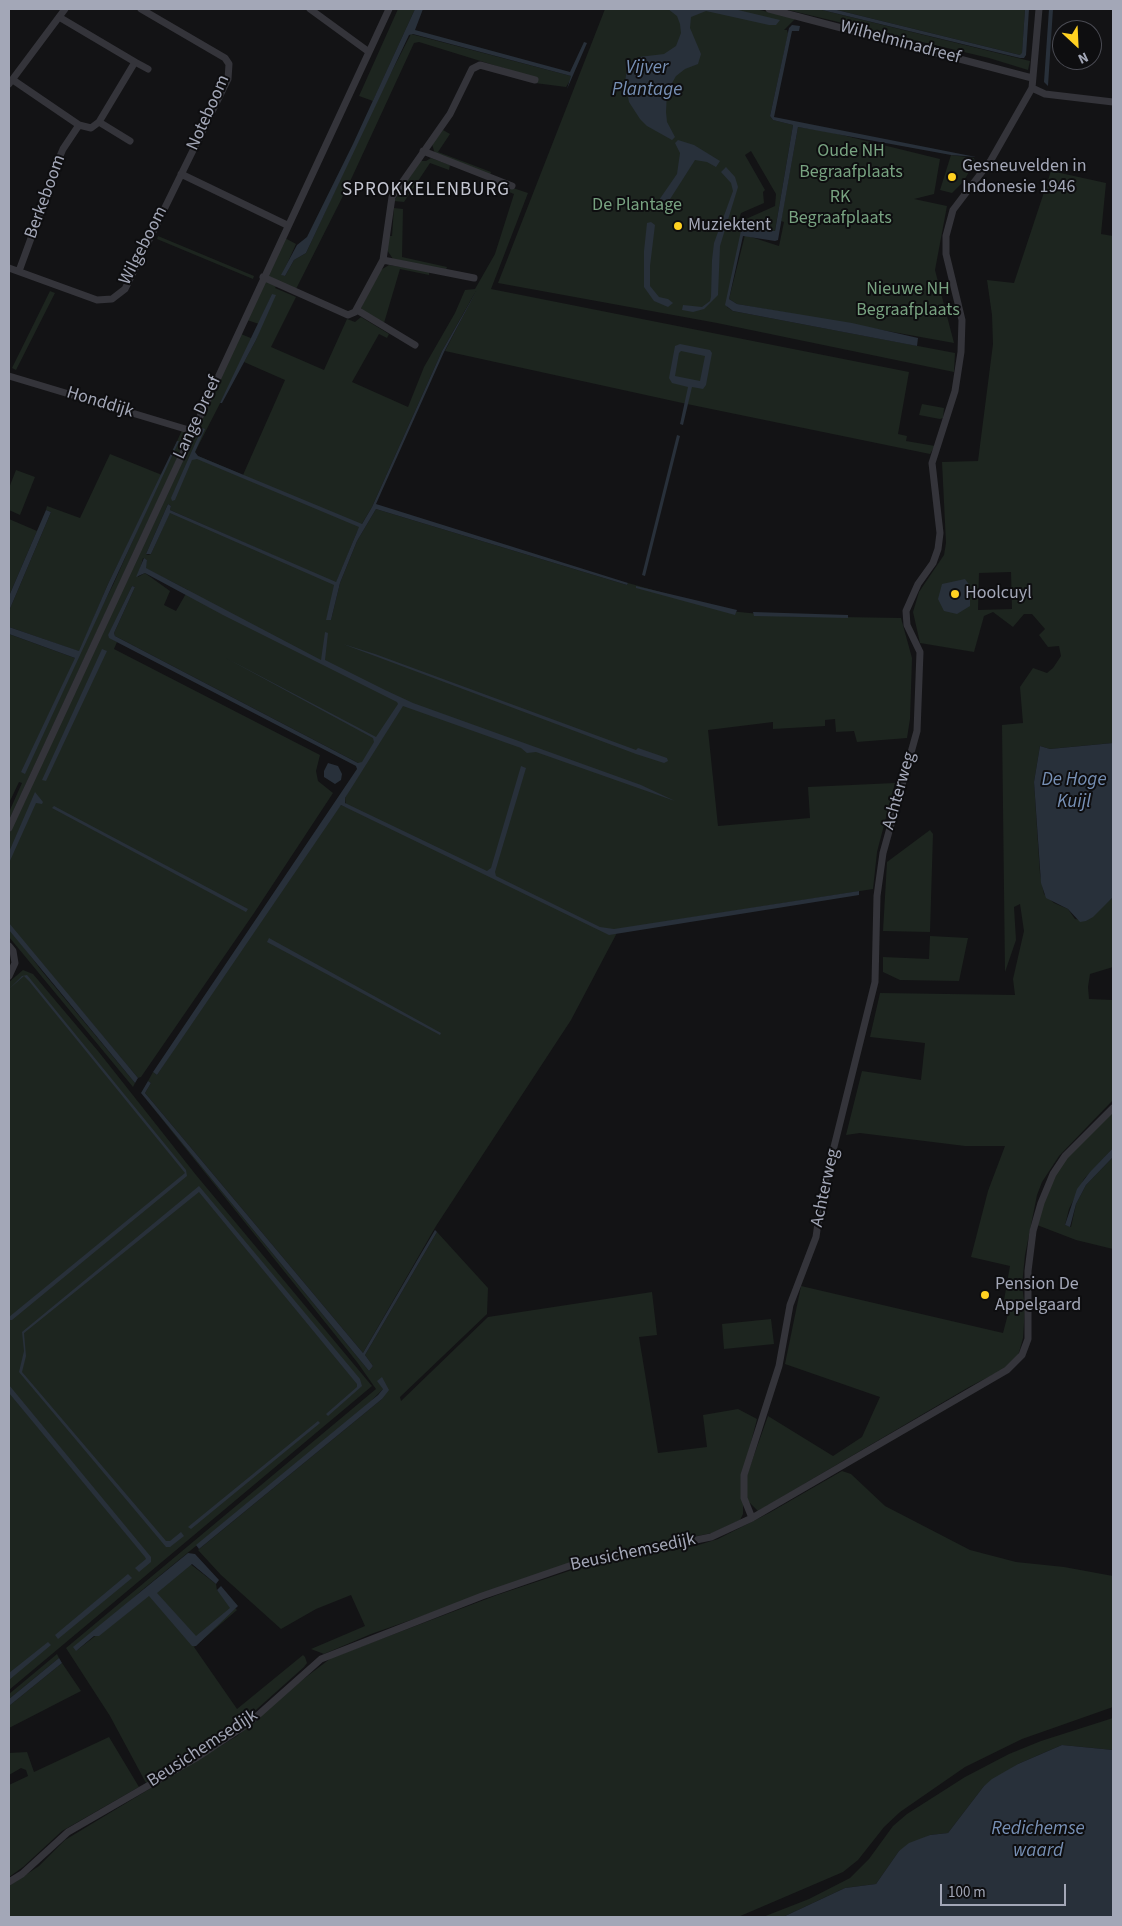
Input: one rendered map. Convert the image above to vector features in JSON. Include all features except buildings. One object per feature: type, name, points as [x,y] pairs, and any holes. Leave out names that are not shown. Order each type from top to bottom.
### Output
[{"type":"street","points":[[65,9],[11,82],[79,125],[91,128],[99,122],[135,62]]},
{"type":"street","name":"Noteboom","points":[[141,9],[225,58],[229,64],[228,79],[181,174]]},
{"type":"street","points":[[310,9],[369,52]]},
{"type":"street","name":"Lange Dreef","points":[[9,828],[287,225],[389,9]]},
{"type":"street","name":"Wilhelminadreef","points":[[769,9],[1032,78]]},
{"type":"street","points":[[1040,9],[1036,65],[1032,78],[1032,88],[1054,96],[1113,102]]},
{"type":"street","points":[[59,17],[148,69]]},
{"type":"street","points":[[263,277],[348,315],[354,314],[383,260],[392,197],[450,114],[474,67],[480,65],[534,80]]},
{"type":"street","name":"Achterweg","points":[[752,1518],[744,1498],[744,1475],[779,1366],[790,1305],[816,1237],[822,1195],[875,982],[877,896],[883,853],[917,731],[920,652],[908,625],[906,611],[918,584],[933,563],[938,549],[940,533],[932,463],[955,391],[961,355],[962,320],[946,254],[947,228],[953,210],[991,160],[1032,88]]},
{"type":"street","points":[[99,122],[130,141]]},
{"type":"street","name":"Berkeboom","points":[[19,271],[49,189],[52,175],[64,148],[79,125]]},
{"type":"street","points":[[423,151],[512,186]]},
{"type":"street","points":[[181,174],[287,225]]},
{"type":"street","name":"Wilgeboom","points":[[9,268],[97,300],[112,299],[125,289],[181,174]]},
{"type":"street","points":[[383,260],[474,278]]},
{"type":"street","points":[[357,310],[415,345]]},
{"type":"street","name":"Honddijk","points":[[9,376],[192,431]]},
{"type":"street","points":[[9,946],[13,950],[16,963],[9,976]]},
{"type":"street","name":"Beusichemsedijk","points":[[9,1882],[22,1874],[68,1832],[196,1758],[249,1723],[314,1664],[335,1652],[482,1596],[572,1565],[711,1537],[752,1518],[1016,1363],[1022,1355],[1028,1339],[1028,1271],[1033,1231],[1041,1203],[1053,1174],[1065,1156],[1113,1108]]},
{"type":"green space","points":[[398,9],[415,9],[373,101],[359,96]]},
{"type":"green space","name":"De Plantage","points":[[605,9],[755,9],[796,18],[784,30],[787,30],[788,34],[770,116],[773,120],[793,125],[775,231],[743,226],[727,307],[733,311],[955,353],[954,372],[717,323],[498,283]],"holes":[[[751,151],[776,194],[775,206],[746,219],[739,219],[741,213],[764,203],[763,192],[765,190],[745,155]]]},
{"type":"green space","points":[[784,9],[818,9],[1030,61],[1028,70],[989,58]]},
{"type":"green space","points":[[833,9],[1025,9],[1022,55],[1020,55]]},
{"type":"green space","points":[[411,34],[571,76],[566,87],[535,83],[529,76],[419,42],[414,43],[347,188],[296,289],[278,282],[275,288],[296,297],[271,347],[324,370],[347,319],[355,322],[361,317],[389,334],[387,338],[379,334],[352,382],[408,407],[424,367],[455,313],[465,290],[475,289],[495,254],[514,194],[496,187],[498,183],[528,193],[491,289],[909,372],[898,434],[907,436],[906,441],[935,446],[930,454],[687,404],[445,351],[476,291],[442,351],[372,507],[357,532],[335,585],[331,620],[340,583],[357,541],[376,509],[627,585],[628,583],[729,611],[780,616],[901,618],[912,658],[910,719],[907,738],[857,742],[854,731],[836,732],[835,719],[825,720],[825,726],[773,729],[773,722],[708,730],[718,826],[810,818],[808,787],[895,783],[877,852],[873,889],[619,929],[571,1020],[436,1226],[363,1353],[145,1093],[151,1083],[148,1081],[153,1072],[157,1075],[263,912],[339,807],[341,805],[346,807],[345,798],[362,765],[115,636],[114,633],[135,587],[132,586],[108,636],[117,642],[114,649],[320,755],[316,771],[318,781],[333,793],[254,913],[141,1077],[138,1078],[9,925],[9,834],[241,334],[253,339],[195,452],[196,455],[243,475],[285,380],[244,362],[256,340],[272,294],[259,324],[247,320],[285,238],[296,244],[282,275],[285,276],[294,260],[306,253],[379,96]],"holes":[[[168,504],[171,506],[170,510],[284,560],[170,512],[151,554],[148,555],[146,554]],[[143,558],[147,560],[145,568],[188,590],[176,611],[164,605],[170,591],[145,573],[138,577]]]},
{"type":"green space","points":[[798,127],[830,132],[940,159],[934,194],[914,199],[947,206],[935,270],[954,343],[737,304],[729,299],[745,235],[779,246],[784,222],[781,221]]},
{"type":"green space","points":[[443,130],[450,134],[438,152],[491,172],[490,175],[435,154],[432,144]]},
{"type":"green space","points":[[951,155],[974,158],[975,162],[963,182],[952,193],[940,190]]},
{"type":"green space","points":[[431,158],[450,165],[449,170],[430,163],[404,202],[394,201],[420,161],[426,161]]},
{"type":"green space","points":[[1051,171],[1106,183],[1101,234],[1113,236],[1113,743],[1050,749],[1040,746],[1034,782],[1040,874],[1044,894],[1054,903],[1068,909],[1075,919],[1086,921],[1113,897],[1113,967],[1090,974],[1088,987],[1089,999],[1113,1000],[1113,1100],[1059,1156],[1042,1182],[1037,1195],[1025,1255],[1022,1285],[1025,1308],[1023,1338],[1018,1356],[1004,1369],[969,1387],[758,1511],[747,1500],[747,1475],[768,1416],[833,1456],[862,1437],[880,1397],[785,1364],[801,1286],[1003,1333],[1008,1314],[1003,1306],[1010,1266],[971,1257],[988,1191],[1005,1146],[965,1146],[860,1133],[846,1135],[862,1071],[921,1080],[925,1043],[870,1037],[880,993],[1015,995],[1013,979],[1024,931],[1020,904],[1014,907],[1016,940],[1005,972],[1002,725],[1023,723],[1020,687],[1033,668],[1047,673],[1053,668],[1061,656],[1059,646],[1048,647],[1039,635],[1045,629],[1032,614],[1024,614],[1013,627],[993,612],[984,616],[974,652],[920,643],[913,612],[919,592],[944,555],[946,543],[942,462],[978,461],[993,344],[992,315],[987,280],[1014,283]],"holes":[[[1011,572],[1012,609],[978,610],[979,573]]]},
{"type":"green space","points":[[394,208],[403,209],[402,257],[447,267],[446,270],[393,259],[387,250],[389,236],[392,236]]},
{"type":"green space","points":[[158,236],[254,276],[253,279],[157,239]]},
{"type":"green space","points":[[389,265],[429,271],[429,275],[400,269],[384,323],[363,312],[361,308],[379,271]]},
{"type":"green space","points":[[50,291],[55,293],[16,370],[12,368]]},
{"type":"green space","points":[[922,404],[944,408],[943,418],[919,415]]},
{"type":"green space","points":[[182,430],[188,432],[9,820],[9,812],[22,783],[19,782],[9,803],[9,634],[75,658],[78,651],[9,627],[9,611],[51,512],[46,510],[47,506],[80,518],[110,454],[162,475]],"holes":[[[162,476],[113,585],[84,641],[108,584]]]},
{"type":"green space","points":[[16,470],[35,477],[20,515],[9,510],[9,488]]},
{"type":"green space","points":[[9,519],[37,531],[9,596]]},
{"type":"green space","points":[[930,830],[933,834],[930,932],[883,931],[887,862]]},
{"type":"green space","points":[[9,927],[41,970],[135,1083],[133,1087],[9,937]]},
{"type":"green space","points":[[930,936],[968,938],[959,981],[900,980],[883,972],[883,957],[929,959]]},
{"type":"green space","points":[[23,970],[33,974],[98,1051],[196,1175],[372,1386],[9,1690],[9,982]]},
{"type":"green space","points":[[141,1093],[369,1371],[373,1366],[365,1355],[437,1232],[488,1288],[487,1314],[400,1397],[401,1401],[488,1317],[652,1292],[657,1335],[639,1337],[658,1453],[707,1447],[703,1415],[738,1409],[757,1419],[743,1473],[743,1514],[740,1520],[712,1533],[588,1558],[371,1634],[324,1654],[311,1649],[365,1626],[351,1595],[316,1609],[281,1629],[221,1575],[198,1550],[382,1399],[383,1389],[362,1410],[141,1591],[76,1651],[189,1563],[216,1584],[217,1590],[237,1610],[194,1647],[237,1709],[303,1655],[305,1657],[307,1663],[304,1667],[238,1726],[146,1783],[110,1716],[66,1648],[376,1389],[357,1362]]},
{"type":"green space","points":[[1113,1109],[1113,1148],[1084,1179],[1069,1209],[1065,1225],[1071,1227],[1076,1204],[1086,1185],[1113,1157],[1113,1249],[1076,1240],[1037,1225],[1042,1201],[1059,1165]]},
{"type":"green space","points":[[771,1319],[774,1344],[724,1349],[722,1324]]},
{"type":"green space","points":[[842,1471],[851,1474],[885,1506],[970,1550],[1016,1562],[1064,1567],[1113,1576],[1113,1707],[1022,1739],[965,1767],[900,1812],[884,1827],[858,1860],[843,1872],[738,1917],[9,1917],[9,1886],[39,1866],[65,1840],[237,1736],[297,1684],[331,1658],[497,1595],[572,1570],[603,1562],[695,1546],[718,1539],[769,1513]]},
{"type":"green space","points":[[57,1654],[59,1658],[9,1699],[9,1694]]},
{"type":"green space","points":[[62,1663],[81,1691],[9,1728],[9,1706]]},
{"type":"green space","points":[[1113,1718],[1113,1750],[1062,1745],[1018,1764],[984,1786],[948,1833],[930,1835],[899,1851],[876,1884],[845,1888],[783,1917],[763,1917],[809,1899],[850,1878],[869,1859],[893,1826],[907,1814],[965,1777],[1009,1754],[1041,1741]]},
{"type":"green space","points":[[109,1737],[139,1787],[62,1831],[23,1867],[9,1877],[9,1785],[28,1776],[26,1770],[21,1768],[9,1775],[9,1753],[27,1752],[34,1772]]},
{"type":"water","points":[[415,9],[423,9],[415,30],[570,72],[584,42],[587,43],[567,89],[571,76],[413,34],[409,35],[306,253],[294,260],[285,276],[281,275],[297,245],[307,237],[353,144]]},
{"type":"water","name":"Vijver Plantage","points":[[668,9],[734,9],[780,20],[776,25],[769,25],[706,11],[691,17],[690,28],[701,54],[698,64],[685,69],[676,76],[667,92],[667,122],[675,137],[672,140],[647,126],[640,119],[629,102],[625,82],[627,69],[639,57],[664,54],[676,46],[681,33],[680,24],[677,16]]},
{"type":"water","points":[[818,9],[833,9],[1020,55],[1022,53],[1025,9],[1029,9],[1026,55],[1024,58],[1020,58]]},
{"type":"water","points":[[1049,9],[1053,9],[1048,86],[1044,82]]},
{"type":"water","points":[[792,25],[800,26],[799,31],[792,31],[774,117],[976,157],[951,155],[798,127],[778,240],[743,236],[729,299],[737,304],[852,323],[918,338],[917,346],[733,311],[725,305],[742,226],[775,231],[793,125],[773,120],[770,116],[789,28]]},
{"type":"water","points":[[678,140],[694,145],[720,161],[716,167],[707,162],[695,160],[665,207],[657,203],[677,174],[680,153],[675,143]]},
{"type":"water","points":[[726,167],[735,177],[738,187],[720,246],[718,295],[704,309],[693,312],[682,310],[683,305],[702,307],[710,301],[714,243],[733,191],[731,183],[721,172]]},
{"type":"water","points":[[651,222],[655,225],[650,266],[650,286],[659,297],[668,299],[673,303],[668,307],[654,301],[644,287],[644,251],[647,223]]},
{"type":"water","points":[[477,290],[444,352],[376,504],[628,583],[627,585],[376,509],[357,541],[340,583],[331,620],[326,620],[334,585],[170,513],[151,554],[146,554],[168,504],[171,506],[170,510],[336,582],[359,527],[197,459],[192,460],[175,500],[172,501],[171,498],[202,428],[205,429],[195,452],[198,456],[362,524],[372,507],[442,351]]},
{"type":"water","points":[[272,294],[276,295],[256,340],[222,403],[220,403]]},
{"type":"water","points":[[680,344],[710,350],[712,353],[706,385],[703,389],[692,387],[683,425],[680,424],[688,387],[672,383],[669,378],[675,346]],"holes":[[[681,351],[705,356],[700,381],[675,376]]]},
{"type":"water","points":[[677,435],[680,436],[645,576],[642,575]]},
{"type":"water","points":[[177,441],[179,441],[25,774],[21,772],[75,658],[9,634],[9,627],[79,651],[108,584]]},
{"type":"water","points":[[46,510],[51,512],[9,611],[9,596]]},
{"type":"water","points":[[144,558],[147,560],[146,568],[321,660],[325,632],[328,633],[325,660],[413,703],[641,785],[675,801],[536,752],[527,753],[521,748],[403,706],[345,798],[345,803],[487,871],[491,868],[521,766],[526,768],[495,872],[496,876],[600,927],[614,929],[859,891],[859,895],[609,935],[341,805],[157,1075],[153,1072],[357,769],[356,766],[109,638],[108,635],[132,586],[135,587],[114,633],[115,636],[358,763],[362,762],[374,742],[373,738],[226,658],[376,737],[398,704],[145,573],[136,577]]},
{"type":"water","name":"Hoolcuyl","points":[[965,579],[970,586],[970,606],[957,614],[944,611],[938,599],[942,584]]},
{"type":"water","points":[[636,586],[737,610],[735,615],[636,588]]},
{"type":"water","points":[[753,612],[848,615],[848,618],[754,616]]},
{"type":"water","points":[[343,644],[636,750],[638,748],[667,758],[668,761],[664,763],[636,754]]},
{"type":"water","points":[[102,649],[107,651],[46,781],[42,780]]},
{"type":"water","name":"De Hoge Kuijl","points":[[1113,743],[1113,897],[1093,917],[1080,922],[1068,909],[1046,898],[1041,883],[1034,782],[1040,746],[1050,749]]},
{"type":"water","points":[[328,763],[338,766],[342,774],[341,780],[335,784],[324,777],[324,771]]},
{"type":"water","points":[[35,792],[43,802],[42,804],[36,803],[9,863],[9,852]]},
{"type":"water","points":[[54,806],[248,909],[246,912],[52,808]]},
{"type":"water","points":[[9,923],[138,1078],[135,1083],[9,930]]},
{"type":"water","points":[[269,938],[441,1033],[440,1035],[267,942]]},
{"type":"water","points":[[27,975],[186,1170],[187,1176],[12,1320],[9,1320],[9,1317],[185,1173],[29,981],[24,976],[9,989],[22,976]]},
{"type":"water","points":[[148,1081],[151,1083],[145,1093],[363,1353],[435,1230],[437,1232],[365,1355],[373,1366],[369,1371],[141,1093]]},
{"type":"water","points":[[1113,1148],[1113,1157],[1086,1185],[1076,1204],[1070,1227],[1065,1225],[1077,1189]]},
{"type":"water","points":[[199,1186],[360,1379],[362,1386],[328,1416],[326,1414],[357,1387],[357,1384],[199,1192],[24,1333],[26,1356],[22,1372],[166,1541],[170,1541],[181,1532],[184,1536],[170,1547],[166,1547],[19,1372],[24,1351],[22,1332]]},
{"type":"water","points":[[382,1377],[389,1390],[382,1399],[199,1549],[196,1545],[378,1395],[383,1389],[377,1381]]},
{"type":"water","points":[[9,1385],[151,1557],[151,1562],[139,1572],[135,1568],[146,1559],[145,1557],[9,1393]]},
{"type":"water","points":[[318,1421],[320,1423],[191,1529],[188,1527]]},
{"type":"water","points":[[188,1553],[195,1554],[219,1580],[216,1584],[192,1564],[157,1593],[196,1636],[230,1608],[217,1590],[221,1586],[238,1606],[196,1646],[192,1646],[149,1596],[99,1636],[94,1636],[76,1651],[73,1647]]},
{"type":"water","points":[[128,1574],[132,1578],[58,1639],[55,1635]]},
{"type":"water","points":[[48,1642],[51,1645],[9,1680],[9,1673]]},
{"type":"water","points":[[59,1658],[62,1663],[9,1706],[9,1699]]},
{"type":"water","name":"Redichemse waard","points":[[1062,1745],[1113,1750],[1113,1917],[783,1917],[845,1888],[876,1884],[899,1851],[909,1843],[930,1835],[948,1833],[984,1786],[992,1779],[1018,1764]]},
{"type":"place","name":"Gesneuvelden in Indonesie 1946","points":[[952,177]]},
{"type":"place","name":"Muziektent","points":[[678,226]]},
{"type":"place","name":"Hoolcuyl","points":[[955,594]]},
{"type":"place","name":"Pension De Appelgaard","points":[[985,1295]]},
{"type":"district","name":"SPROKKELENBURG","points":[[426,191]]},
{"type":"park label","name":"Oude NH Begraafplaats","points":[[851,162]]},
{"type":"park label","name":"RK Begraafplaats","points":[[840,208]]},
{"type":"park label","name":"Nieuwe NH Begraafplaats","points":[[908,300]]}]
